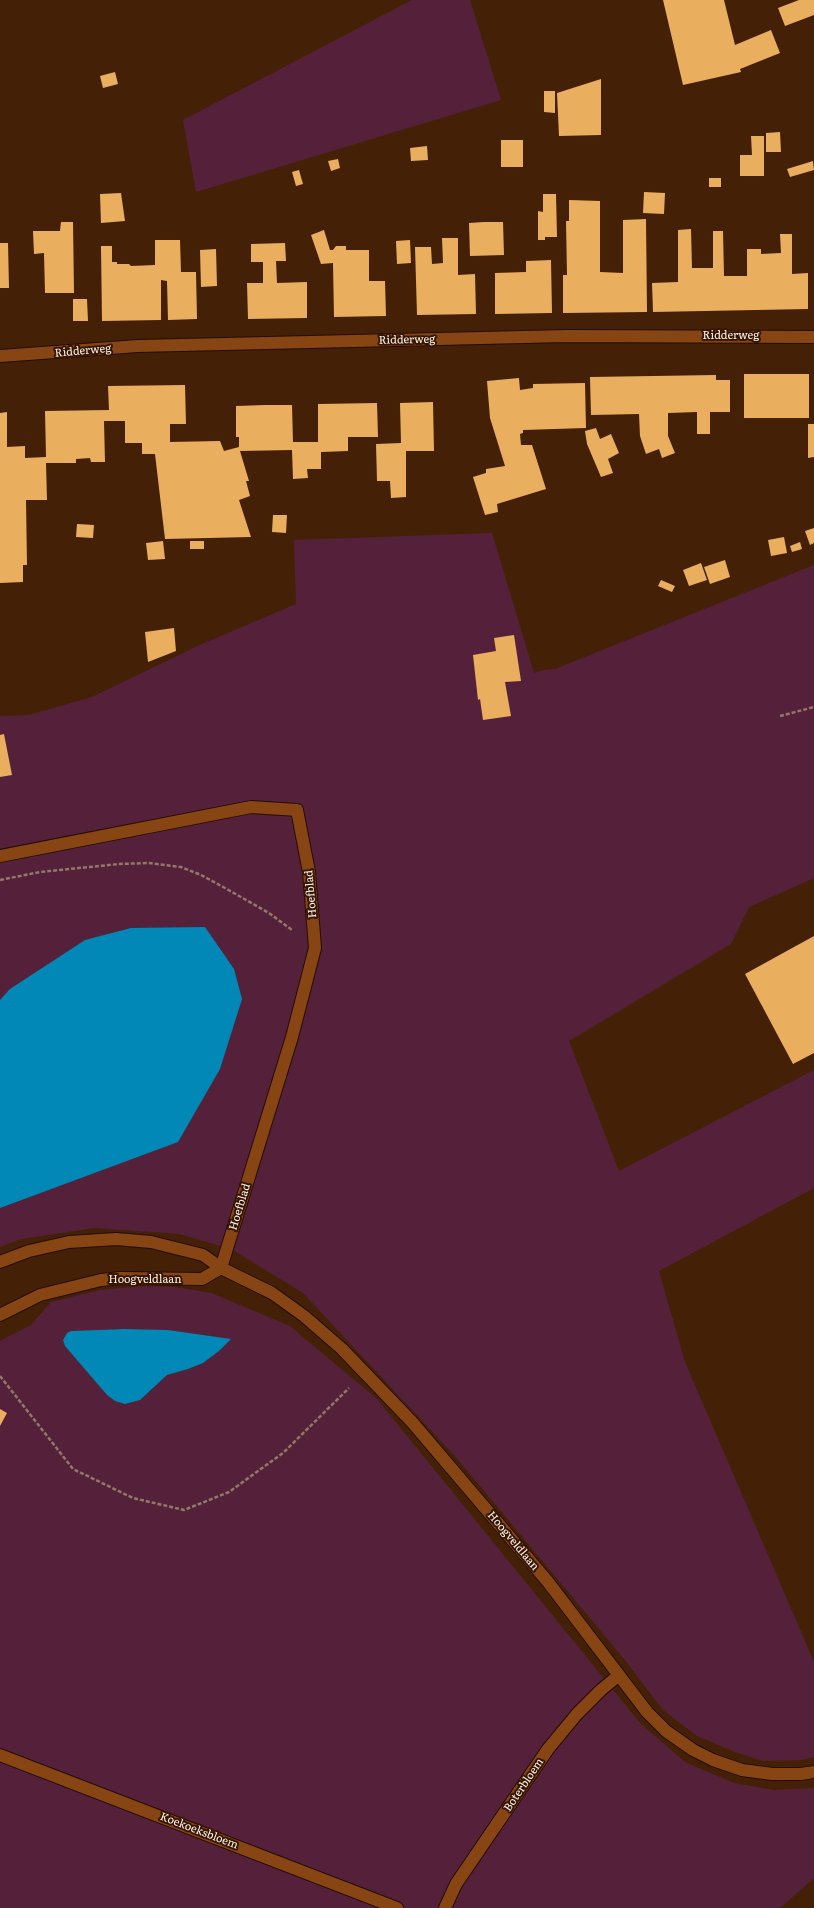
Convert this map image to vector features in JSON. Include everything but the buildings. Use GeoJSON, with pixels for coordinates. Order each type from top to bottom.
{"type":"FeatureCollection","features":[{"type":"Feature","properties":{"kind":"street","name":"Ridderweg"},"geometry":{"type":"LineString","coordinates":[[0,356],[138,346],[567,336],[814,337]]}},
{"type":"Feature","properties":{"kind":"street","name":"Hoefblad"},"geometry":{"type":"LineString","coordinates":[[0,856],[251,807],[297,810],[309,872],[315,948],[292,1037],[221,1268]]}},
{"type":"Feature","properties":{"kind":"street","name":"Hoogveldlaan"},"geometry":{"type":"LineString","coordinates":[[0,1262],[29,1251],[69,1242],[116,1239],[150,1242],[176,1247],[203,1255],[221,1268],[272,1293],[304,1316],[342,1349],[364,1374],[412,1422],[548,1582],[647,1712],[666,1731],[693,1750],[713,1760],[742,1770],[772,1774],[801,1774],[814,1772]]}},
{"type":"Feature","properties":{"kind":"street","name":"Hoogveldlaan"},"geometry":{"type":"LineString","coordinates":[[0,1315],[40,1295],[101,1280],[121,1278],[202,1279],[221,1268]]}},
{"type":"Feature","properties":{"kind":"street","name":"Boterbloem"},"geometry":{"type":"LineString","coordinates":[[445,1908],[456,1884],[548,1750],[577,1714],[618,1675]]}},
{"type":"Feature","properties":{"kind":"street","name":"Koekoeksbloem"},"geometry":{"type":"LineString","coordinates":[[0,1755],[397,1908]]}},
{"type":"Feature","properties":{"kind":"path"},"geometry":{"type":"LineString","coordinates":[[780,716],[814,707]]}},
{"type":"Feature","properties":{"kind":"path"},"geometry":{"type":"LineString","coordinates":[[0,880],[40,872],[119,864],[148,863],[181,867],[201,875],[270,913],[315,948]]}},
{"type":"Feature","properties":{"kind":"path"},"geometry":{"type":"LineString","coordinates":[[0,1376],[73,1468],[133,1498],[184,1510],[229,1492],[283,1453],[364,1374]]}},
{"type":"Feature","properties":{"kind":"shaded area"},"geometry":{"type":"Polygon","coordinates":[[[412,0],[470,0],[501,100],[196,192],[183,120],[412,0]]]}},
{"type":"Feature","properties":{"kind":"shaded area"},"geometry":{"type":"Polygon","coordinates":[[[492,533],[534,673],[555,669],[814,565],[814,878],[749,907],[731,944],[569,1041],[619,1171],[814,1070],[814,1188],[659,1271],[685,1362],[814,1662],[814,1757],[801,1760],[763,1761],[735,1752],[697,1736],[663,1710],[624,1659],[455,1456],[303,1293],[233,1250],[180,1234],[94,1228],[21,1239],[0,1247],[0,716],[29,715],[92,697],[202,644],[296,604],[294,540],[492,533]]]}},
{"type":"Feature","properties":{"kind":"shaded area"},"geometry":{"type":"Polygon","coordinates":[[[144,1286],[175,1287],[211,1293],[290,1326],[377,1399],[640,1723],[685,1762],[734,1783],[774,1790],[814,1788],[814,1878],[780,1908],[0,1908],[0,1341],[31,1325],[51,1302],[100,1290],[144,1286]],[[124,1329],[71,1331],[67,1333],[63,1340],[65,1346],[107,1395],[115,1401],[125,1404],[140,1400],[167,1375],[203,1363],[219,1351],[231,1339],[168,1330],[124,1329]]]}},
{"type":"Feature","properties":{"kind":"water"},"geometry":{"type":"Polygon","coordinates":[[[205,927],[234,969],[242,999],[220,1069],[178,1142],[0,1208],[0,1000],[10,989],[85,940],[131,928],[205,927]]]}},
{"type":"Feature","properties":{"kind":"water"},"geometry":{"type":"Polygon","coordinates":[[[124,1329],[168,1330],[231,1339],[219,1351],[203,1363],[167,1375],[140,1400],[125,1404],[115,1401],[107,1395],[65,1346],[63,1340],[67,1333],[71,1331],[124,1329]]]}}]}
